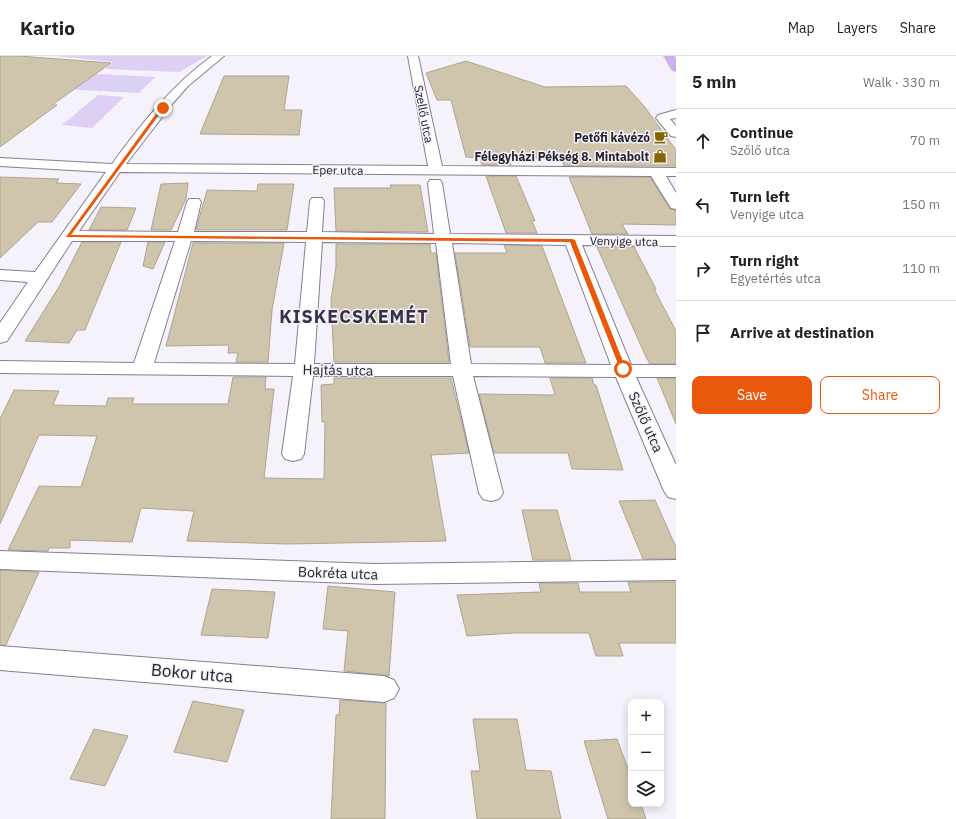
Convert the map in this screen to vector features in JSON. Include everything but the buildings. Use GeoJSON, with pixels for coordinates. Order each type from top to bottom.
{"type":"FeatureCollection","features":[{"type":"Feature","properties":{"kind":"main road"},"geometry":{"type":"LineString","coordinates":[[669,56],[676,68]]}},
{"type":"Feature","properties":{"kind":"street"},"geometry":{"type":"LineString","coordinates":[[0,337],[39,276],[116,168],[179,89],[197,72],[219,56]]}},
{"type":"Feature","properties":{"kind":"street","name":"Szellő utca"},"geometry":{"type":"LineString","coordinates":[[413,56],[435,177],[442,238],[462,371],[491,492]]}},
{"type":"Feature","properties":{"kind":"street"},"geometry":{"type":"LineString","coordinates":[[676,114],[662,118],[676,133]]}},
{"type":"Feature","properties":{"kind":"street","name":"Eper utca"},"geometry":{"type":"LineString","coordinates":[[0,162],[116,168],[435,177],[676,172]]}},
{"type":"Feature","properties":{"kind":"street"},"geometry":{"type":"LineString","coordinates":[[656,172],[676,205]]}},
{"type":"Feature","properties":{"kind":"street"},"geometry":{"type":"LineString","coordinates":[[293,454],[304,369],[317,201]]}},
{"type":"Feature","properties":{"kind":"street"},"geometry":{"type":"LineString","coordinates":[[142,369],[185,236],[194,202]]}},
{"type":"Feature","properties":{"kind":"street","name":"Venyige utca"},"geometry":{"type":"LineString","coordinates":[[68,236],[676,241]]}},
{"type":"Feature","properties":{"kind":"street","name":"Szőlő utca"},"geometry":{"type":"LineString","coordinates":[[572,240],[623,369],[676,491]]}},
{"type":"Feature","properties":{"kind":"street"},"geometry":{"type":"LineString","coordinates":[[0,275],[39,276]]}},
{"type":"Feature","properties":{"kind":"street","name":"Hajtás utca"},"geometry":{"type":"LineString","coordinates":[[0,367],[462,371],[623,369],[676,371]]}},
{"type":"Feature","properties":{"kind":"street","name":"Bokréta utca"},"geometry":{"type":"LineString","coordinates":[[0,560],[375,574],[676,570]]}},
{"type":"Feature","properties":{"kind":"street","name":"Bokor utca"},"geometry":{"type":"LineString","coordinates":[[0,658],[384,689]]}},
{"type":"Feature","properties":{"kind":"shaded area"},"geometry":{"type":"Polygon","coordinates":[[[55,56],[207,56],[179,72],[105,69],[113,62],[55,56]]]}},
{"type":"Feature","properties":{"kind":"shaded area"},"geometry":{"type":"Polygon","coordinates":[[[63,72],[155,77],[139,93],[43,88],[63,72]]]}},
{"type":"Feature","properties":{"kind":"shaded area"},"geometry":{"type":"Polygon","coordinates":[[[98,95],[124,97],[92,128],[62,125],[98,95]]]}},
{"type":"Feature","properties":{"kind":"place","name":"Petőfi kávézó"},"geometry":{"type":"Point","coordinates":[661,137]}},
{"type":"Feature","properties":{"kind":"place","name":"Félegyházi Pékség 8. Mintabolt"},"geometry":{"type":"Point","coordinates":[660,156]}},
{"type":"Feature","properties":{"kind":"district","name":"KISKECSKEMÉT"},"geometry":{"type":"Point","coordinates":[354,316]}},
{"type":"Feature","properties":{"kind":"route"},"geometry":{"type":"LineString","coordinates":[[163,108],[116,168],[68,236],[572,240],[623,369]]}}]}
